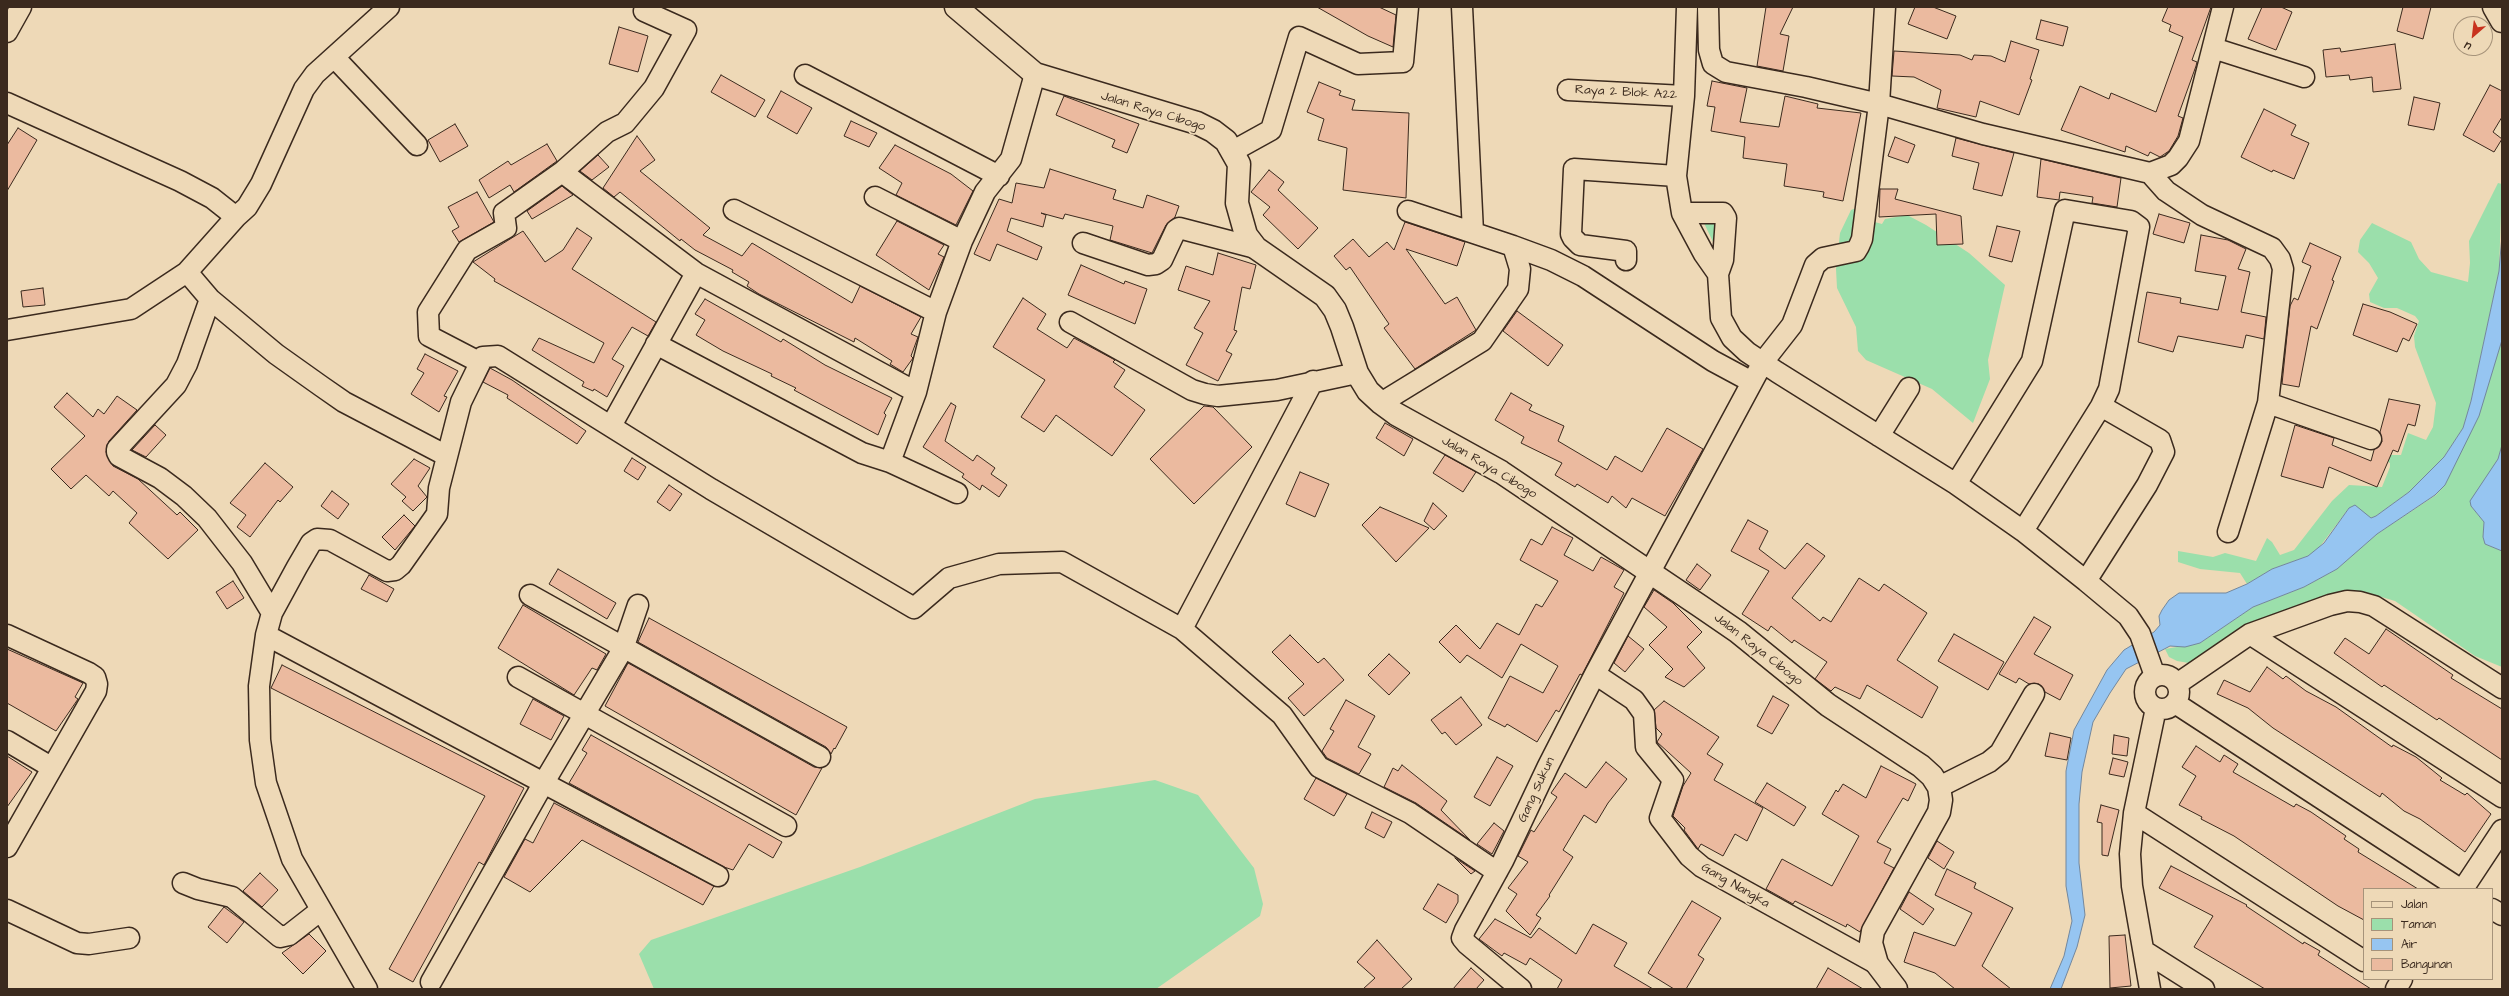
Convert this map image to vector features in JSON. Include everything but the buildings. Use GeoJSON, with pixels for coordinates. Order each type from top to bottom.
{"type":"FeatureCollection","features":[{"type":"Feature","properties":{"kind":"street"},"geometry":{"type":"LineString","coordinates":[[7,32],[21,7]]}},
{"type":"Feature","properties":{"kind":"street"},"geometry":{"type":"LineString","coordinates":[[7,330],[131,309],[187,272],[236,217],[247,207],[257,191],[304,89],[315,74],[389,7]]}},
{"type":"Feature","properties":{"kind":"street"},"geometry":{"type":"LineString","coordinates":[[479,362],[429,336],[428,312],[467,250],[506,228],[504,213],[562,172],[607,132],[625,123],[654,88],[686,30],[644,11],[646,7]]}},
{"type":"Feature","properties":{"kind":"street","name":"Jalan Raya Cibogo"},"geometry":{"type":"LineString","coordinates":[[956,7],[1035,74],[1197,123],[1213,131],[1226,141],[1239,164],[1238,203],[1240,219],[1246,235],[1256,248],[1325,296],[1342,327],[1357,374],[1368,391],[1381,403],[1396,414],[1501,472],[1738,632],[1828,705],[1921,766],[1939,787]]}},
{"type":"Feature","properties":{"kind":"street"},"geometry":{"type":"LineString","coordinates":[[1233,151],[1271,130],[1299,36],[1358,64],[1403,62],[1408,7]]}},
{"type":"Feature","properties":{"kind":"street"},"geometry":{"type":"LineString","coordinates":[[1462,7],[1473,232]]}},
{"type":"Feature","properties":{"kind":"street"},"geometry":{"type":"LineString","coordinates":[[1687,7],[1684,96],[1676,176],[1682,213],[1704,254],[1718,274]]}},
{"type":"Feature","properties":{"kind":"street"},"geometry":{"type":"LineString","coordinates":[[1708,7],[1709,50],[1713,64],[1726,72],[1806,87],[1879,104],[1983,134],[2150,173],[2171,165],[2190,141],[2223,7]]}},
{"type":"Feature","properties":{"kind":"street"},"geometry":{"type":"LineString","coordinates":[[1879,104],[1885,7]]}},
{"type":"Feature","properties":{"kind":"street"},"geometry":{"type":"LineString","coordinates":[[2494,7],[2502,21]]}},
{"type":"Feature","properties":{"kind":"street"},"geometry":{"type":"LineString","coordinates":[[2213,48],[2304,77]]}},
{"type":"Feature","properties":{"kind":"street"},"geometry":{"type":"LineString","coordinates":[[334,58],[417,145]]}},
{"type":"Feature","properties":{"kind":"street"},"geometry":{"type":"LineString","coordinates":[[890,462],[916,392],[936,312],[962,241],[985,192],[999,176],[1015,149],[1035,74]]}},
{"type":"Feature","properties":{"kind":"street"},"geometry":{"type":"LineString","coordinates":[[805,75],[999,176]]}},
{"type":"Feature","properties":{"kind":"street","name":"Raya 2 Blok A22"},"geometry":{"type":"LineString","coordinates":[[1568,90],[1684,96]]}},
{"type":"Feature","properties":{"kind":"street"},"geometry":{"type":"LineString","coordinates":[[7,103],[180,181],[212,198],[236,217]]}},
{"type":"Feature","properties":{"kind":"street","name":"Gang Sukun"},"geometry":{"type":"LineString","coordinates":[[1521,989],[1462,938],[1478,904],[1497,872],[1595,674],[1752,382],[1763,362],[1792,325],[1811,272],[1818,260],[1856,251],[1862,240],[1879,104]]}},
{"type":"Feature","properties":{"kind":"street"},"geometry":{"type":"LineString","coordinates":[[1626,260],[1626,251],[1580,245],[1573,238],[1571,234],[1574,169],[1676,176]]}},
{"type":"Feature","properties":{"kind":"street"},"geometry":{"type":"LineString","coordinates":[[562,172],[696,273],[916,392]]}},
{"type":"Feature","properties":{"kind":"street"},"geometry":{"type":"LineString","coordinates":[[2150,173],[2166,191],[2182,203],[2202,215],[2272,248],[2280,258],[2283,269],[2280,313],[2268,403],[2228,532]]}},
{"type":"Feature","properties":{"kind":"street"},"geometry":{"type":"LineString","coordinates":[[875,197],[962,241]]}},
{"type":"Feature","properties":{"kind":"street"},"geometry":{"type":"LineString","coordinates":[[734,210],[936,312]]}},
{"type":"Feature","properties":{"kind":"street"},"geometry":{"type":"LineString","coordinates":[[1956,484],[2025,376],[2032,362],[2065,210],[2131,221],[2140,227],[2110,389],[2101,406],[2023,531]]}},
{"type":"Feature","properties":{"kind":"street"},"geometry":{"type":"LineString","coordinates":[[1408,211],[1473,232],[1551,260],[1583,276],[1713,361],[1752,382]]}},
{"type":"Feature","properties":{"kind":"street"},"geometry":{"type":"LineString","coordinates":[[1682,213],[1722,214],[1726,218],[1723,260],[1718,274],[1721,318],[1732,338],[1747,352],[1956,484],[2023,531],[2086,581],[2128,616],[2140,634],[2155,676]]}},
{"type":"Feature","properties":{"kind":"street"},"geometry":{"type":"LineString","coordinates":[[1083,243],[1148,265],[1156,264],[1162,260],[1176,230],[1180,228],[1256,248]]}},
{"type":"Feature","properties":{"kind":"street"},"geometry":{"type":"LineString","coordinates":[[1381,403],[1482,341],[1518,289],[1520,269],[1513,246]]}},
{"type":"Feature","properties":{"kind":"street"},"geometry":{"type":"LineString","coordinates":[[187,272],[210,299],[276,354],[344,402],[447,456]]}},
{"type":"Feature","properties":{"kind":"street"},"geometry":{"type":"LineString","coordinates":[[611,426],[696,273]]}},
{"type":"Feature","properties":{"kind":"street"},"geometry":{"type":"LineString","coordinates":[[210,299],[187,364],[176,386],[117,449],[117,452],[119,456],[160,478],[184,496],[207,518],[242,563],[272,613]]}},
{"type":"Feature","properties":{"kind":"street"},"geometry":{"type":"LineString","coordinates":[[1070,322],[1192,390],[1205,394],[1218,396],[1277,390],[1313,381],[1357,374]]}},
{"type":"Feature","properties":{"kind":"street"},"geometry":{"type":"LineString","coordinates":[[656,344],[862,453],[890,462],[957,493]]}},
{"type":"Feature","properties":{"kind":"street"},"geometry":{"type":"LineString","coordinates":[[367,989],[292,859],[266,783],[260,740],[260,686],[266,635],[272,613],[297,567],[312,543],[317,539],[330,540],[387,571],[395,570],[402,565],[437,514],[439,488],[461,402],[479,362],[483,357],[498,356],[712,489],[914,608],[949,578],[999,564],[1062,562],[1182,629],[1282,715],[1319,767],[1410,813],[1497,872]]}},
{"type":"Feature","properties":{"kind":"street"},"geometry":{"type":"LineString","coordinates":[[1182,629],[1313,381]]}},
{"type":"Feature","properties":{"kind":"street"},"geometry":{"type":"LineString","coordinates":[[1880,436],[1909,388]]}},
{"type":"Feature","properties":{"kind":"street"},"geometry":{"type":"LineString","coordinates":[[2268,403],[2371,439]]}},
{"type":"Feature","properties":{"kind":"street"},"geometry":{"type":"LineString","coordinates":[[2086,581],[2147,485],[2164,452],[2160,440],[2101,406]]}},
{"type":"Feature","properties":{"kind":"street"},"geometry":{"type":"LineString","coordinates":[[530,595],[623,649],[820,757]]}},
{"type":"Feature","properties":{"kind":"street"},"geometry":{"type":"LineString","coordinates":[[2150,989],[2132,886],[2130,854],[2134,813],[2169,698],[2170,676],[2155,676],[2146,684],[2145,696],[2151,705],[2169,698],[2250,634],[2330,604],[2360,602],[2374,606],[2501,684]]}},
{"type":"Feature","properties":{"kind":"street"},"geometry":{"type":"LineString","coordinates":[[431,982],[543,784],[623,649],[638,605]]}},
{"type":"Feature","properties":{"kind":"street"},"geometry":{"type":"LineString","coordinates":[[2250,634],[2502,798]]}},
{"type":"Feature","properties":{"kind":"street"},"geometry":{"type":"LineString","coordinates":[[7,635],[95,677],[96,691],[10,836]]}},
{"type":"Feature","properties":{"kind":"street"},"geometry":{"type":"LineString","coordinates":[[266,635],[718,876]]}},
{"type":"Feature","properties":{"kind":"street","name":"Gang Nangka"},"geometry":{"type":"LineString","coordinates":[[1595,674],[1634,700],[1644,714],[1646,747],[1673,780],[1660,818],[1689,856],[1702,867],[1877,964]]}},
{"type":"Feature","properties":{"kind":"street"},"geometry":{"type":"LineString","coordinates":[[518,677],[786,826]]}},
{"type":"Feature","properties":{"kind":"street"},"geometry":{"type":"LineString","coordinates":[[1896,989],[1877,964],[1871,943],[1873,931],[1938,812],[1942,800],[1939,787],[1989,762],[2000,753],[2034,694]]}},
{"type":"Feature","properties":{"kind":"street"},"geometry":{"type":"LineString","coordinates":[[2169,698],[2459,888]]}},
{"type":"Feature","properties":{"kind":"street"},"geometry":{"type":"LineString","coordinates":[[7,741],[51,768]]}},
{"type":"Feature","properties":{"kind":"street"},"geometry":{"type":"LineString","coordinates":[[2134,813],[2363,960]]}},
{"type":"Feature","properties":{"kind":"street"},"geometry":{"type":"LineString","coordinates":[[2462,888],[2502,830]]}},
{"type":"Feature","properties":{"kind":"street"},"geometry":{"type":"LineString","coordinates":[[183,882],[198,889],[232,897],[280,937],[289,935],[321,910]]}},
{"type":"Feature","properties":{"kind":"street"},"geometry":{"type":"LineString","coordinates":[[2493,909],[2502,914]]}},
{"type":"Feature","properties":{"kind":"street"},"geometry":{"type":"LineString","coordinates":[[7,910],[77,943],[89,944],[129,938]]}},
{"type":"Feature","properties":{"kind":"street"},"geometry":{"type":"LineString","coordinates":[[2144,951],[2204,989]]}},
{"type":"Feature","properties":{"kind":"green space"},"geometry":{"type":"Polygon","coordinates":[[[2498,183],[2502,184],[2499,271],[2471,401],[2463,428],[2444,457],[2409,492],[2376,516],[2371,518],[2349,508],[2318,549],[2308,556],[2272,569],[2247,584],[2240,573],[2200,569],[2178,562],[2178,551],[2213,557],[2225,553],[2256,561],[2267,538],[2272,542],[2280,555],[2294,550],[2332,501],[2349,485],[2382,487],[2390,467],[2390,463],[2384,460],[2387,455],[2401,455],[2408,433],[2426,440],[2433,427],[2436,403],[2415,347],[2414,336],[2419,321],[2415,316],[2397,308],[2384,308],[2370,302],[2369,294],[2378,278],[2369,263],[2358,252],[2360,240],[2372,223],[2411,242],[2419,259],[2431,272],[2468,282],[2470,263],[2469,241],[2498,183]]]}},
{"type":"Feature","properties":{"kind":"green space"},"geometry":{"type":"Polygon","coordinates":[[[1859,207],[1871,221],[1882,224],[1885,219],[1907,215],[1926,225],[1969,253],[2005,285],[1988,360],[1990,379],[1973,423],[1932,389],[1866,360],[1858,351],[1856,327],[1837,288],[1836,269],[1840,233],[1851,210],[1859,207]]]}},
{"type":"Feature","properties":{"kind":"green space"},"geometry":{"type":"Polygon","coordinates":[[[1717,220],[1715,246],[1703,221],[1717,220]]]}},
{"type":"Feature","properties":{"kind":"green space"},"geometry":{"type":"Polygon","coordinates":[[[2502,338],[2502,445],[2498,459],[2475,495],[2471,506],[2484,522],[2483,537],[2485,544],[2502,551],[2502,667],[2475,656],[2395,601],[2365,592],[2343,594],[2271,616],[2234,632],[2208,652],[2189,663],[2177,661],[2169,657],[2165,649],[2200,643],[2253,607],[2304,587],[2337,569],[2377,534],[2436,495],[2445,485],[2502,338]]]}},
{"type":"Feature","properties":{"kind":"green space"},"geometry":{"type":"Polygon","coordinates":[[[1155,780],[1198,795],[1254,868],[1263,904],[1260,916],[1156,989],[654,989],[639,954],[651,940],[860,867],[1035,799],[1155,780]]]}},
{"type":"Feature","properties":{"kind":"water"},"geometry":{"type":"Polygon","coordinates":[[[2502,235],[2502,340],[2479,416],[2445,485],[2435,495],[2377,534],[2337,569],[2304,587],[2253,607],[2200,643],[2185,647],[2170,646],[2126,669],[2110,693],[2093,722],[2082,772],[2079,804],[2079,863],[2085,915],[2077,947],[2061,989],[2050,989],[2064,956],[2072,921],[2066,886],[2066,771],[2074,730],[2107,670],[2124,650],[2154,632],[2160,625],[2159,616],[2162,610],[2169,600],[2179,593],[2226,593],[2247,584],[2272,569],[2308,556],[2324,543],[2349,508],[2355,505],[2371,518],[2376,516],[2409,492],[2444,457],[2463,428],[2471,401],[2499,271],[2502,235]]]}},
{"type":"Feature","properties":{"kind":"water"},"geometry":{"type":"Polygon","coordinates":[[[2502,445],[2502,551],[2485,544],[2483,537],[2484,522],[2471,506],[2470,501],[2498,459],[2502,445]]]}}]}
